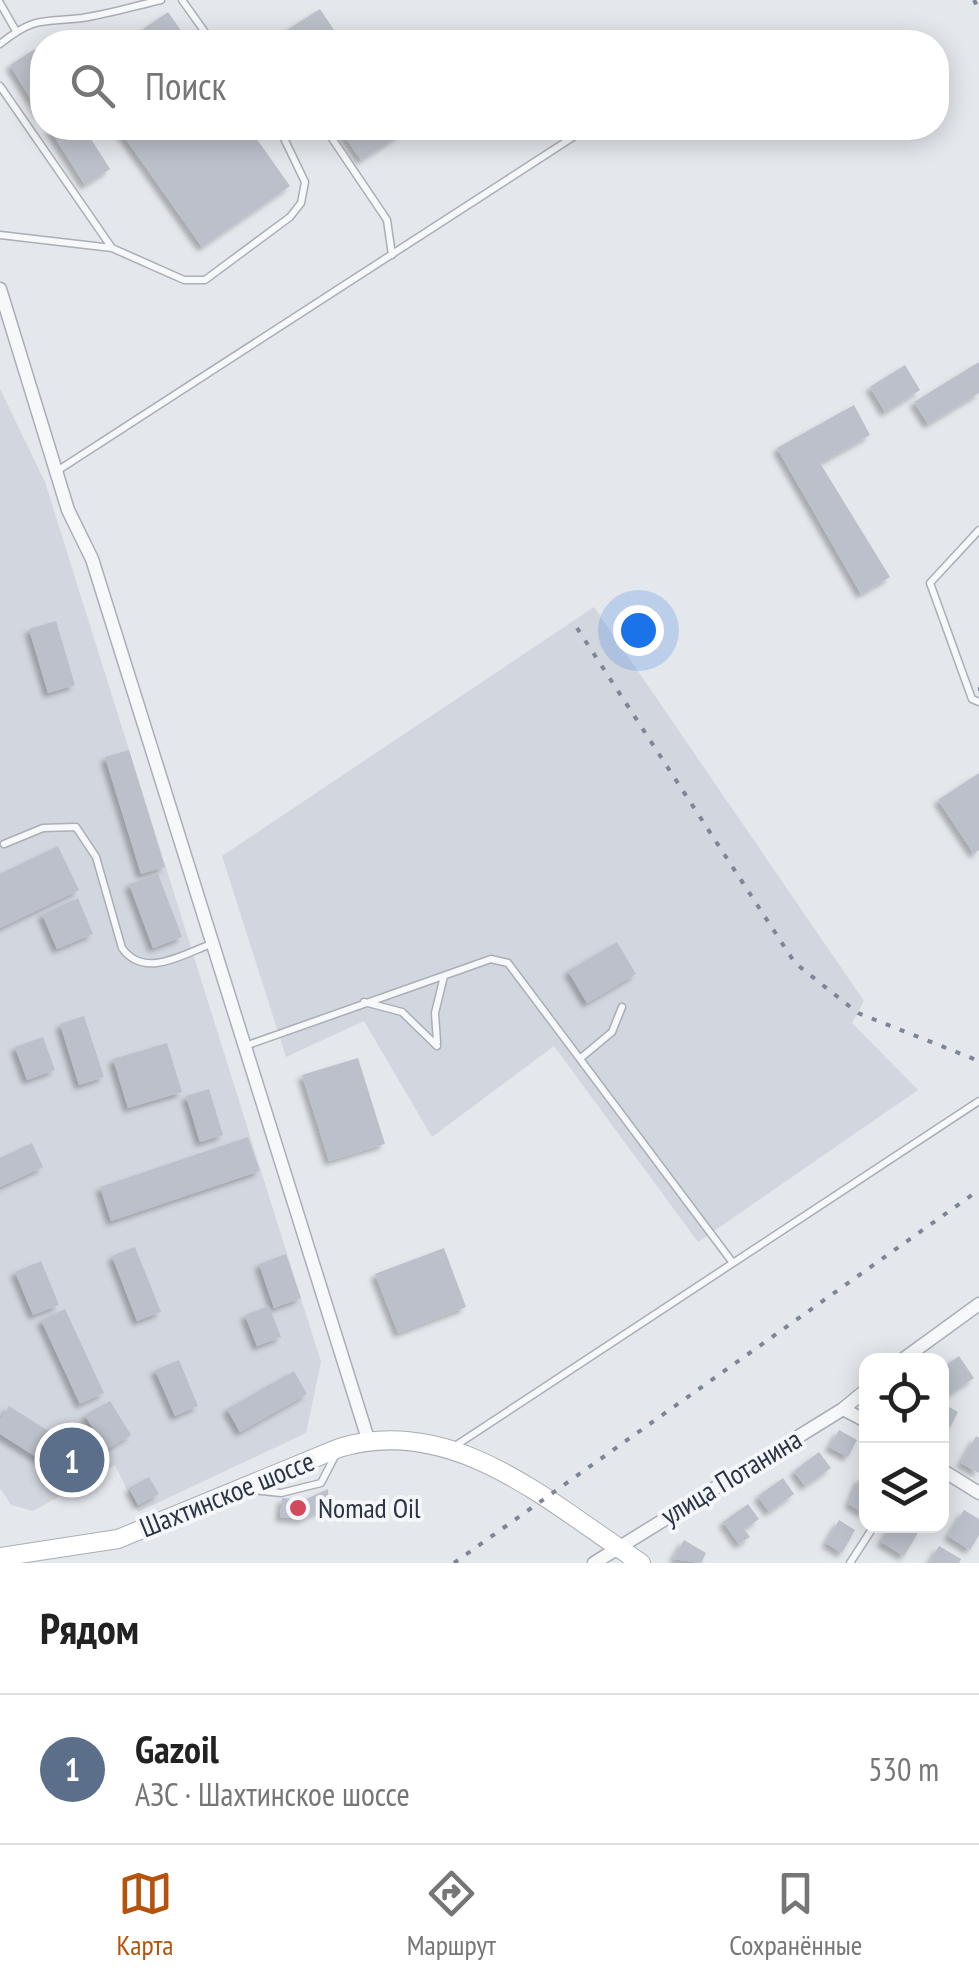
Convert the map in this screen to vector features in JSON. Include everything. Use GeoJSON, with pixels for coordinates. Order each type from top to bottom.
{"type":"FeatureCollection","features":[{"type":"Feature","properties":{"kind":"main road","name":"Шахтинское шоссе"},"geometry":{"type":"LineString","coordinates":[[0,1557],[118,1539],[339,1448],[368,1439],[406,1438],[454,1447],[548,1500],[641,1563]]}},
{"type":"Feature","properties":{"kind":"street"},"geometry":{"type":"LineString","coordinates":[[0,289],[56,472],[92,560],[368,1439]]}},
{"type":"Feature","properties":{"kind":"street"},"geometry":{"type":"LineString","coordinates":[[912,1353],[979,1304]]}},
{"type":"Feature","properties":{"kind":"street","name":"улица Потанина"},"geometry":{"type":"LineString","coordinates":[[594,1563],[859,1396]]}},
{"type":"Feature","properties":{"kind":"street"},"geometry":{"type":"LineString","coordinates":[[843,1409],[859,1418]]}},
{"type":"Feature","properties":{"kind":"street"},"geometry":{"type":"LineString","coordinates":[[949,1474],[979,1493]]}},
{"type":"Feature","properties":{"kind":"lane"},"geometry":{"type":"LineString","coordinates":[[0,44],[16,31],[52,16],[82,18],[161,0]]}},
{"type":"Feature","properties":{"kind":"lane"},"geometry":{"type":"LineString","coordinates":[[182,0],[203,30]]}},
{"type":"Feature","properties":{"kind":"lane"},"geometry":{"type":"LineString","coordinates":[[0,3],[16,31]]}},
{"type":"Feature","properties":{"kind":"lane"},"geometry":{"type":"LineString","coordinates":[[0,86],[30,129]]}},
{"type":"Feature","properties":{"kind":"lane"},"geometry":{"type":"LineString","coordinates":[[37,140],[112,248]]}},
{"type":"Feature","properties":{"kind":"lane"},"geometry":{"type":"LineString","coordinates":[[0,234],[112,248],[184,280],[205,280],[224,270],[290,217],[301,203],[306,182],[285,140]]}},
{"type":"Feature","properties":{"kind":"lane"},"geometry":{"type":"LineString","coordinates":[[332,140],[386,220],[392,255]]}},
{"type":"Feature","properties":{"kind":"lane"},"geometry":{"type":"LineString","coordinates":[[56,472],[569,140]]}},
{"type":"Feature","properties":{"kind":"lane"},"geometry":{"type":"LineString","coordinates":[[979,530],[930,584],[972,699],[979,702]]}},
{"type":"Feature","properties":{"kind":"lane"},"geometry":{"type":"LineString","coordinates":[[4,844],[43,828],[76,828],[96,857],[122,948],[130,960],[143,965],[163,962],[211,944]]}},
{"type":"Feature","properties":{"kind":"lane"},"geometry":{"type":"LineString","coordinates":[[243,1047],[491,959],[508,963],[582,1056],[732,1264]]}},
{"type":"Feature","properties":{"kind":"lane"},"geometry":{"type":"LineString","coordinates":[[361,1002],[402,1012],[438,1046],[435,1013],[444,974]]}},
{"type":"Feature","properties":{"kind":"lane"},"geometry":{"type":"LineString","coordinates":[[582,1056],[612,1032],[622,1008]]}},
{"type":"Feature","properties":{"kind":"lane"},"geometry":{"type":"LineString","coordinates":[[454,1447],[979,1102]]}},
{"type":"Feature","properties":{"kind":"lane"},"geometry":{"type":"LineString","coordinates":[[850,1563],[869,1533]]}},
{"type":"Feature","properties":{"kind":"shaded area"},"geometry":{"type":"Polygon","coordinates":[[[0,389],[45,482],[321,1362],[306,1433],[138,1512],[115,1465],[33,1511],[11,1505],[0,1488],[0,389]]]}},
{"type":"Feature","properties":{"kind":"shaded area"},"geometry":{"type":"Polygon","coordinates":[[[594,607],[864,1001],[852,1023],[918,1090],[698,1242],[554,1046],[432,1137],[364,1021],[286,1057],[222,856],[594,607]]]}},
{"type":"Feature","properties":{"kind":"building"},"geometry":{"type":"Polygon","coordinates":[[[320,9],[334,30],[287,30],[320,9]]]}},
{"type":"Feature","properties":{"kind":"building"},"geometry":{"type":"Polygon","coordinates":[[[168,12],[181,30],[142,30],[168,12]]]}},
{"type":"Feature","properties":{"kind":"building"},"geometry":{"type":"Polygon","coordinates":[[[30,52],[30,98],[10,65],[30,52]]]}},
{"type":"Feature","properties":{"kind":"building"},"geometry":{"type":"Polygon","coordinates":[[[57,140],[92,140],[110,169],[85,185],[57,140]]]}},
{"type":"Feature","properties":{"kind":"building"},"geometry":{"type":"Polygon","coordinates":[[[126,140],[257,140],[290,186],[202,247],[126,140]]]}},
{"type":"Feature","properties":{"kind":"building"},"geometry":{"type":"Polygon","coordinates":[[[347,140],[392,140],[361,160],[347,140]]]}},
{"type":"Feature","properties":{"kind":"building"},"geometry":{"type":"Polygon","coordinates":[[[979,362],[979,393],[928,424],[914,402],[979,362]]]}},
{"type":"Feature","properties":{"kind":"building"},"geometry":{"type":"Polygon","coordinates":[[[905,365],[920,390],[885,412],[870,387],[905,365]]]}},
{"type":"Feature","properties":{"kind":"building"},"geometry":{"type":"Polygon","coordinates":[[[854,405],[870,435],[820,463],[890,577],[861,594],[777,448],[854,405]]]}},
{"type":"Feature","properties":{"kind":"building"},"geometry":{"type":"Polygon","coordinates":[[[56,621],[75,685],[48,693],[29,629],[56,621]]]}},
{"type":"Feature","properties":{"kind":"building"},"geometry":{"type":"Polygon","coordinates":[[[129,750],[165,867],[141,874],[105,757],[129,750]]]}},
{"type":"Feature","properties":{"kind":"building"},"geometry":{"type":"Polygon","coordinates":[[[979,773],[979,850],[974,854],[938,800],[979,773]]]}},
{"type":"Feature","properties":{"kind":"building"},"geometry":{"type":"Polygon","coordinates":[[[58,846],[79,890],[0,928],[0,874],[58,846]]]}},
{"type":"Feature","properties":{"kind":"building"},"geometry":{"type":"Polygon","coordinates":[[[158,874],[182,937],[153,948],[129,884],[158,874]]]}},
{"type":"Feature","properties":{"kind":"building"},"geometry":{"type":"Polygon","coordinates":[[[78,898],[93,934],[57,949],[42,914],[78,898]]]}},
{"type":"Feature","properties":{"kind":"building"},"geometry":{"type":"Polygon","coordinates":[[[617,942],[636,974],[587,1003],[568,971],[617,942]]]}},
{"type":"Feature","properties":{"kind":"building"},"geometry":{"type":"Polygon","coordinates":[[[84,1016],[104,1077],[79,1085],[60,1024],[84,1016]]]}},
{"type":"Feature","properties":{"kind":"building"},"geometry":{"type":"Polygon","coordinates":[[[43,1037],[55,1070],[27,1080],[15,1047],[43,1037]]]}},
{"type":"Feature","properties":{"kind":"building"},"geometry":{"type":"Polygon","coordinates":[[[167,1043],[182,1092],[128,1108],[113,1059],[167,1043]]]}},
{"type":"Feature","properties":{"kind":"building"},"geometry":{"type":"Polygon","coordinates":[[[358,1058],[385,1144],[329,1161],[302,1075],[358,1058]]]}},
{"type":"Feature","properties":{"kind":"building"},"geometry":{"type":"Polygon","coordinates":[[[209,1089],[223,1135],[200,1142],[186,1096],[209,1089]]]}},
{"type":"Feature","properties":{"kind":"building"},"geometry":{"type":"Polygon","coordinates":[[[248,1137],[260,1171],[111,1221],[100,1187],[248,1137]]]}},
{"type":"Feature","properties":{"kind":"building"},"geometry":{"type":"Polygon","coordinates":[[[32,1143],[43,1167],[0,1187],[0,1158],[32,1143]]]}},
{"type":"Feature","properties":{"kind":"building"},"geometry":{"type":"Polygon","coordinates":[[[135,1247],[161,1312],[137,1321],[112,1256],[135,1247]]]}},
{"type":"Feature","properties":{"kind":"building"},"geometry":{"type":"Polygon","coordinates":[[[444,1248],[466,1307],[398,1333],[375,1274],[444,1248]]]}},
{"type":"Feature","properties":{"kind":"building"},"geometry":{"type":"Polygon","coordinates":[[[286,1254],[301,1298],[274,1308],[259,1264],[286,1254]]]}},
{"type":"Feature","properties":{"kind":"building"},"geometry":{"type":"Polygon","coordinates":[[[41,1261],[59,1305],[33,1315],[15,1272],[41,1261]]]}},
{"type":"Feature","properties":{"kind":"building"},"geometry":{"type":"Polygon","coordinates":[[[269,1306],[281,1337],[257,1346],[245,1315],[269,1306]]]}},
{"type":"Feature","properties":{"kind":"building"},"geometry":{"type":"Polygon","coordinates":[[[65,1309],[104,1393],[80,1404],[41,1320],[65,1309]]]}},
{"type":"Feature","properties":{"kind":"building"},"geometry":{"type":"Polygon","coordinates":[[[959,1356],[974,1378],[949,1394],[949,1363],[959,1356]]]}},
{"type":"Feature","properties":{"kind":"building"},"geometry":{"type":"Polygon","coordinates":[[[179,1360],[198,1406],[175,1416],[155,1370],[179,1360]]]}},
{"type":"Feature","properties":{"kind":"building"},"geometry":{"type":"Polygon","coordinates":[[[294,1371],[307,1394],[240,1432],[227,1409],[294,1371]]]}},
{"type":"Feature","properties":{"kind":"building"},"geometry":{"type":"Polygon","coordinates":[[[110,1401],[131,1435],[106,1450],[85,1415],[110,1401]]]}},
{"type":"Feature","properties":{"kind":"building"},"geometry":{"type":"Polygon","coordinates":[[[9,1406],[56,1436],[41,1460],[0,1434],[0,1420],[9,1406]]]}},
{"type":"Feature","properties":{"kind":"building"},"geometry":{"type":"Polygon","coordinates":[[[949,1407],[958,1412],[949,1429],[949,1407]]]}},
{"type":"Feature","properties":{"kind":"building"},"geometry":{"type":"Polygon","coordinates":[[[839,1430],[857,1440],[848,1457],[829,1447],[839,1430]]]}},
{"type":"Feature","properties":{"kind":"building"},"geometry":{"type":"Polygon","coordinates":[[[976,1436],[979,1438],[979,1473],[961,1463],[976,1436]]]}},
{"type":"Feature","properties":{"kind":"building"},"geometry":{"type":"Polygon","coordinates":[[[69,1444],[88,1462],[62,1488],[44,1469],[69,1444]]]}},
{"type":"Feature","properties":{"kind":"building"},"geometry":{"type":"Polygon","coordinates":[[[819,1452],[831,1468],[805,1486],[794,1471],[819,1452]]]}},
{"type":"Feature","properties":{"kind":"building"},"geometry":{"type":"Polygon","coordinates":[[[149,1477],[159,1494],[138,1505],[129,1488],[149,1477]]]}},
{"type":"Feature","properties":{"kind":"building"},"geometry":{"type":"Polygon","coordinates":[[[783,1478],[794,1494],[769,1512],[758,1496],[783,1478]]]}},
{"type":"Feature","properties":{"kind":"building"},"geometry":{"type":"Polygon","coordinates":[[[859,1479],[859,1510],[849,1504],[859,1479]]]}},
{"type":"Feature","properties":{"kind":"building"},"geometry":{"type":"Polygon","coordinates":[[[328,1489],[329,1506],[302,1519],[280,1517],[282,1498],[304,1500],[328,1489]]]}},
{"type":"Feature","properties":{"kind":"building"},"geometry":{"type":"Polygon","coordinates":[[[748,1504],[759,1519],[744,1529],[750,1537],[739,1544],[723,1522],[748,1504]]]}},
{"type":"Feature","properties":{"kind":"building"},"geometry":{"type":"Polygon","coordinates":[[[964,1510],[979,1519],[979,1535],[970,1550],[948,1536],[964,1510]]]}},
{"type":"Feature","properties":{"kind":"building"},"geometry":{"type":"Polygon","coordinates":[[[839,1520],[855,1530],[842,1553],[826,1543],[839,1520]]]}},
{"type":"Feature","properties":{"kind":"building"},"geometry":{"type":"Polygon","coordinates":[[[887,1533],[918,1533],[904,1556],[881,1542],[887,1533]]]}},
{"type":"Feature","properties":{"kind":"building"},"geometry":{"type":"Polygon","coordinates":[[[684,1540],[706,1553],[701,1563],[673,1559],[684,1540]]]}},
{"type":"Feature","properties":{"kind":"building"},"geometry":{"type":"Polygon","coordinates":[[[939,1546],[961,1559],[959,1563],[929,1563],[939,1546]]]}},
{"type":"Feature","properties":{"kind":"railway"},"geometry":{"type":"LineString","coordinates":[[974,0],[979,10]]}},
{"type":"Feature","properties":{"kind":"railway"},"geometry":{"type":"LineString","coordinates":[[577,628],[795,963],[858,1013],[979,1061]]}},
{"type":"Feature","properties":{"kind":"railway"},"geometry":{"type":"LineString","coordinates":[[454,1563],[979,1190]]}},
{"type":"Feature","properties":{"kind":"place","name":"Gazoil"},"geometry":{"type":"Point","coordinates":[72,1460]}},
{"type":"Feature","properties":{"kind":"place","name":"Nomad Oil"},"geometry":{"type":"Point","coordinates":[298,1508]}}]}
